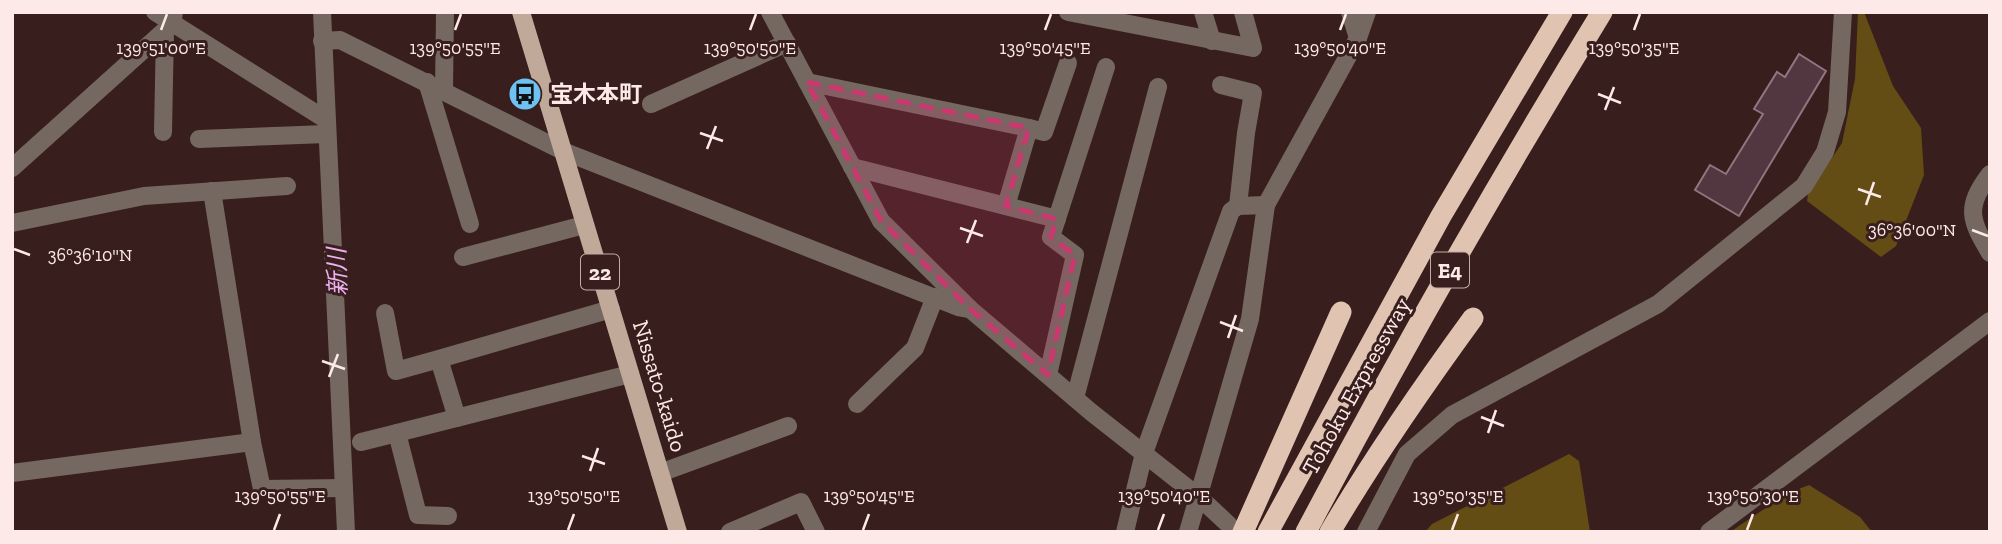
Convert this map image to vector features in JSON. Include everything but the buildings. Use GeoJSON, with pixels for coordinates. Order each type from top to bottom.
{"type":"FeatureCollection","features":[{"type":"Feature","properties":{"kind":"highway","name":"Tohoku Expressway"},"geometry":{"type":"LineString","coordinates":[[1268,532],[1441,216],[1562,12]]}},
{"type":"Feature","properties":{"kind":"highway","name":"Tohoku Expressway"},"geometry":{"type":"LineString","coordinates":[[1306,532],[1377,398],[1602,12]]}},
{"type":"Feature","properties":{"kind":"highway"},"geometry":{"type":"LineString","coordinates":[[1236,528],[1340,312]]}},
{"type":"Feature","properties":{"kind":"highway"},"geometry":{"type":"LineString","coordinates":[[1330,532],[1401,416],[1473,318]]}},
{"type":"Feature","properties":{"kind":"main road","name":"Nissato-kaido"},"geometry":{"type":"LineString","coordinates":[[521,12],[678,532]]}},
{"type":"Feature","properties":{"kind":"street"},"geometry":{"type":"LineString","coordinates":[[155,12],[326,127]]}},
{"type":"Feature","properties":{"kind":"street"},"geometry":{"type":"LineString","coordinates":[[444,90],[445,12]]}},
{"type":"Feature","properties":{"kind":"street"},"geometry":{"type":"LineString","coordinates":[[770,12],[881,221],[970,309],[1074,398],[1236,528]]}},
{"type":"Feature","properties":{"kind":"street"},"geometry":{"type":"LineString","coordinates":[[1203,12],[1212,41]]}},
{"type":"Feature","properties":{"kind":"street"},"geometry":{"type":"LineString","coordinates":[[1079,13],[1252,48],[1243,12]]}},
{"type":"Feature","properties":{"kind":"street"},"geometry":{"type":"LineString","coordinates":[[1350,12],[1359,38]]}},
{"type":"Feature","properties":{"kind":"street"},"geometry":{"type":"LineString","coordinates":[[1188,532],[1250,319],[1266,205],[1359,38],[1367,12]]}},
{"type":"Feature","properties":{"kind":"street"},"geometry":{"type":"LineString","coordinates":[[1366,532],[1407,454],[1452,415],[1658,304],[1804,186],[1825,152],[1837,112],[1843,12]]}},
{"type":"Feature","properties":{"kind":"street"},"geometry":{"type":"LineString","coordinates":[[163,132],[170,22]]}},
{"type":"Feature","properties":{"kind":"street"},"geometry":{"type":"LineString","coordinates":[[12,168],[170,22]]}},
{"type":"Feature","properties":{"kind":"street"},"geometry":{"type":"LineString","coordinates":[[346,532],[326,127],[324,27],[563,151],[935,298],[970,309]]}},
{"type":"Feature","properties":{"kind":"street"},"geometry":{"type":"LineString","coordinates":[[652,104],[786,43]]}},
{"type":"Feature","properties":{"kind":"street"},"geometry":{"type":"LineString","coordinates":[[807,82],[1044,132],[1068,63]]}},
{"type":"Feature","properties":{"kind":"street"},"geometry":{"type":"LineString","coordinates":[[1048,375],[1075,255],[1051,237],[1106,67]]}},
{"type":"Feature","properties":{"kind":"street"},"geometry":{"type":"LineString","coordinates":[[427,82],[470,224]]}},
{"type":"Feature","properties":{"kind":"street"},"geometry":{"type":"LineString","coordinates":[[1221,85],[1253,93],[1238,206]]}},
{"type":"Feature","properties":{"kind":"street"},"geometry":{"type":"LineString","coordinates":[[1074,398],[1158,87]]}},
{"type":"Feature","properties":{"kind":"street"},"geometry":{"type":"LineString","coordinates":[[199,139],[326,127]]}},
{"type":"Feature","properties":{"kind":"street"},"geometry":{"type":"LineString","coordinates":[[1006,206],[1029,128]]}},
{"type":"Feature","properties":{"kind":"street"},"geometry":{"type":"LineString","coordinates":[[852,167],[1057,219]]}},
{"type":"Feature","properties":{"kind":"street"},"geometry":{"type":"LineString","coordinates":[[1990,174],[1979,189],[1972,209],[1975,229],[1990,253]]}},
{"type":"Feature","properties":{"kind":"street"},"geometry":{"type":"LineString","coordinates":[[12,222],[144,196],[287,186]]}},
{"type":"Feature","properties":{"kind":"street"},"geometry":{"type":"LineString","coordinates":[[212,191],[262,489],[344,488]]}},
{"type":"Feature","properties":{"kind":"street"},"geometry":{"type":"LineString","coordinates":[[1125,532],[1144,453],[1231,211],[1238,206],[1266,205]]}},
{"type":"Feature","properties":{"kind":"street"},"geometry":{"type":"LineString","coordinates":[[463,257],[584,225]]}},
{"type":"Feature","properties":{"kind":"street"},"geometry":{"type":"LineString","coordinates":[[857,404],[915,348],[935,298]]}},
{"type":"Feature","properties":{"kind":"street"},"geometry":{"type":"LineString","coordinates":[[385,313],[396,371],[611,309]]}},
{"type":"Feature","properties":{"kind":"street"},"geometry":{"type":"LineString","coordinates":[[1709,532],[1990,321]]}},
{"type":"Feature","properties":{"kind":"street"},"geometry":{"type":"LineString","coordinates":[[439,359],[457,418]]}},
{"type":"Feature","properties":{"kind":"street"},"geometry":{"type":"LineString","coordinates":[[361,442],[630,374]]}},
{"type":"Feature","properties":{"kind":"street"},"geometry":{"type":"LineString","coordinates":[[660,472],[788,426]]}},
{"type":"Feature","properties":{"kind":"street"},"geometry":{"type":"LineString","coordinates":[[397,433],[418,514],[448,516]]}},
{"type":"Feature","properties":{"kind":"street"},"geometry":{"type":"LineString","coordinates":[[12,473],[252,442]]}},
{"type":"Feature","properties":{"kind":"street"},"geometry":{"type":"LineString","coordinates":[[730,532],[801,502],[816,532]]}},
{"type":"Feature","properties":{"kind":"highlighted area"},"geometry":{"type":"Polygon","coordinates":[[[807,82],[1029,128],[1006,206],[1057,219],[1051,237],[1075,255],[1048,375],[970,309],[881,221],[807,82]]]}},
{"type":"Feature","properties":{"kind":"shaded area"},"geometry":{"type":"Polygon","coordinates":[[[1858,12],[1864,12],[1893,86],[1921,128],[1924,175],[1896,246],[1881,257],[1807,201],[1808,194],[1842,143],[1855,79],[1858,12]]]}},
{"type":"Feature","properties":{"kind":"shaded area"},"geometry":{"type":"Polygon","coordinates":[[[1569,454],[1579,461],[1590,532],[1425,532],[1432,524],[1569,454]]]}},
{"type":"Feature","properties":{"kind":"shaded area"},"geometry":{"type":"Polygon","coordinates":[[[1809,485],[1860,517],[1872,532],[1730,532],[1788,493],[1809,485]]]}},
{"type":"Feature","properties":{"kind":"place","name":"宝木本町"},"geometry":{"type":"Point","coordinates":[525,94]}},
{"type":"Feature","properties":{"kind":"water label","name":"新川"},"geometry":{"type":"Point","coordinates":[337,272]}}]}
